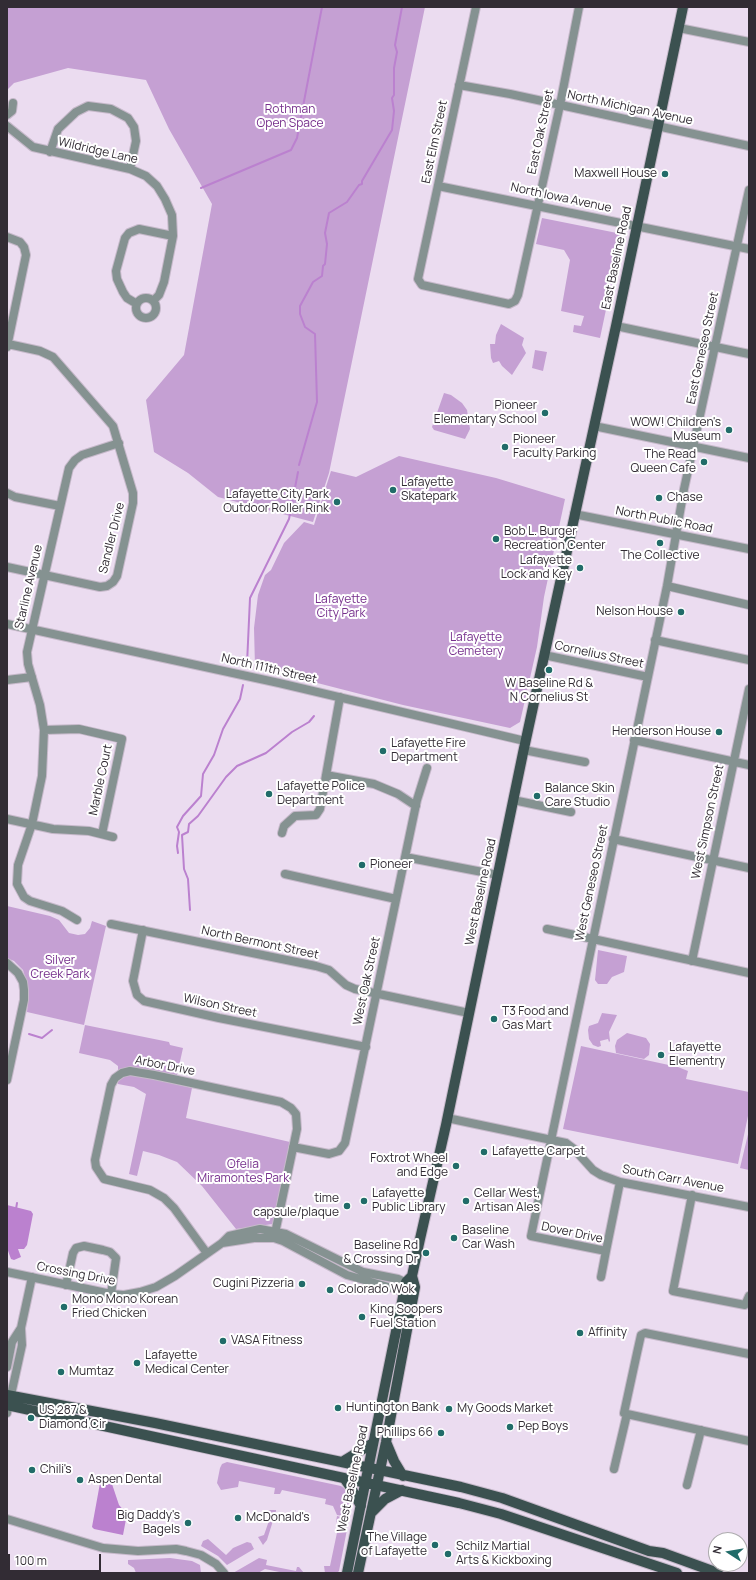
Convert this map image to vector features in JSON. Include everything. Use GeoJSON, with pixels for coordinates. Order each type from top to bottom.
{"type":"FeatureCollection","features":[{"type":"Feature","properties":{"kind":"main road","name":"East Baseline Road"},"geometry":{"type":"LineString","coordinates":[[574,514],[616,326],[683,7]]}},
{"type":"Feature","properties":{"kind":"main road","name":"West Baseline Road"},"geometry":{"type":"LineString","coordinates":[[347,1573],[373,1443],[410,1286],[447,1118],[524,745],[574,514]]}},
{"type":"Feature","properties":{"kind":"main road","name":"West Baseline Road"},"geometry":{"type":"LineString","coordinates":[[358,1573],[386,1442],[410,1286]]}},
{"type":"Feature","properties":{"kind":"main road"},"geometry":{"type":"LineString","coordinates":[[8,1403],[342,1462],[368,1469],[461,1487],[502,1498],[649,1551],[663,1553],[718,1573]]}},
{"type":"Feature","properties":{"kind":"main road"},"geometry":{"type":"LineString","coordinates":[[8,1403],[402,1490],[501,1514],[677,1573]]}},
{"type":"Feature","properties":{"kind":"main road"},"geometry":{"type":"LineString","coordinates":[[386,1442],[394,1461],[403,1476]]}},
{"type":"Feature","properties":{"kind":"main road"},"geometry":{"type":"LineString","coordinates":[[342,1462],[373,1443]]}},
{"type":"Feature","properties":{"kind":"main road"},"geometry":{"type":"LineString","coordinates":[[344,1478],[361,1506]]}},
{"type":"Feature","properties":{"kind":"main road"},"geometry":{"type":"LineString","coordinates":[[371,1513],[385,1499],[402,1490]]}},
{"type":"Feature","properties":{"kind":"street","name":"East Elm Street"},"geometry":{"type":"LineString","coordinates":[[476,7],[418,275],[419,283],[427,286],[509,304]]}},
{"type":"Feature","properties":{"kind":"street","name":"East Oak Street"},"geometry":{"type":"LineString","coordinates":[[509,304],[515,301],[518,295],[560,105],[579,7]]}},
{"type":"Feature","properties":{"kind":"street"},"geometry":{"type":"LineString","coordinates":[[679,28],[749,42]]}},
{"type":"Feature","properties":{"kind":"street","name":"North Michigan Avenue"},"geometry":{"type":"LineString","coordinates":[[459,85],[560,105],[749,146]]}},
{"type":"Feature","properties":{"kind":"street"},"geometry":{"type":"LineString","coordinates":[[7,115],[12,111],[13,103]]}},
{"type":"Feature","properties":{"kind":"street"},"geometry":{"type":"LineString","coordinates":[[50,152],[55,133],[64,122],[76,112],[88,106],[110,109],[128,118],[134,127],[136,141],[130,168]]}},
{"type":"Feature","properties":{"kind":"street","name":"Wildridge Lane"},"geometry":{"type":"LineString","coordinates":[[7,126],[33,147],[50,152],[130,168],[146,176],[157,186],[165,198],[172,215],[173,236],[164,282],[159,295],[154,300],[157,310],[151,317],[141,317],[136,309],[137,304],[127,298],[117,279],[116,271],[125,238],[129,233],[140,229],[173,236]]}},
{"type":"Feature","properties":{"kind":"street","name":"North Iowa Avenue"},"geometry":{"type":"LineString","coordinates":[[438,186],[749,249]]}},
{"type":"Feature","properties":{"kind":"street","name":"East Geneseo Street"},"geometry":{"type":"LineString","coordinates":[[676,534],[714,346],[749,190]]}},
{"type":"Feature","properties":{"kind":"street"},"geometry":{"type":"LineString","coordinates":[[7,237],[20,242],[24,247],[26,255],[7,346]]}},
{"type":"Feature","properties":{"kind":"street"},"geometry":{"type":"LineString","coordinates":[[137,304],[144,298],[154,300]]}},
{"type":"Feature","properties":{"kind":"street"},"geometry":{"type":"LineString","coordinates":[[616,326],[749,354]]}},
{"type":"Feature","properties":{"kind":"street","name":"Sandler Drive"},"geometry":{"type":"LineString","coordinates":[[7,346],[40,351],[53,357],[113,426],[133,492],[133,502],[117,576],[113,582],[107,586],[100,587],[7,567]]}},
{"type":"Feature","properties":{"kind":"street"},"geometry":{"type":"LineString","coordinates":[[594,426],[749,458]]}},
{"type":"Feature","properties":{"kind":"street","name":"Starline Avenue"},"geometry":{"type":"LineString","coordinates":[[77,920],[62,911],[24,898],[17,884],[17,870],[32,824],[42,776],[44,730],[40,705],[28,664],[27,652],[67,474],[75,460],[82,454],[119,443]]}},
{"type":"Feature","properties":{"kind":"street"},"geometry":{"type":"LineString","coordinates":[[7,493],[15,497],[60,506]]}},
{"type":"Feature","properties":{"kind":"street","name":"North Public Road"},"geometry":{"type":"LineString","coordinates":[[574,514],[622,525],[749,549]]}},
{"type":"Feature","properties":{"kind":"street","name":"West Geneseo Street"},"geometry":{"type":"LineString","coordinates":[[532,1236],[592,940],[667,586],[676,534]]}},
{"type":"Feature","properties":{"kind":"street"},"geometry":{"type":"LineString","coordinates":[[667,586],[749,605]]}},
{"type":"Feature","properties":{"kind":"street","name":"North 111th Street"},"geometry":{"type":"LineString","coordinates":[[7,624],[340,698],[585,762]]}},
{"type":"Feature","properties":{"kind":"street"},"geometry":{"type":"LineString","coordinates":[[655,640],[749,660]]}},
{"type":"Feature","properties":{"kind":"street","name":"Cornelius Street"},"geometry":{"type":"LineString","coordinates":[[544,655],[648,677]]}},
{"type":"Feature","properties":{"kind":"street"},"geometry":{"type":"LineString","coordinates":[[7,680],[32,677]]}},
{"type":"Feature","properties":{"kind":"street","name":"West Simpson Street"},"geometry":{"type":"LineString","coordinates":[[692,962],[749,688]]}},
{"type":"Feature","properties":{"kind":"street"},"geometry":{"type":"LineString","coordinates":[[282,833],[284,826],[295,816],[316,815],[320,809],[340,698]]}},
{"type":"Feature","properties":{"kind":"street","name":"Marble Court"},"geometry":{"type":"LineString","coordinates":[[44,730],[79,729],[122,739],[102,834]]}},
{"type":"Feature","properties":{"kind":"street"},"geometry":{"type":"LineString","coordinates":[[634,740],[749,765]]}},
{"type":"Feature","properties":{"kind":"street","name":"West Oak Street"},"geometry":{"type":"LineString","coordinates":[[293,1147],[329,1154],[339,1151],[345,1144],[416,806],[427,768]]}},
{"type":"Feature","properties":{"kind":"street"},"geometry":{"type":"LineString","coordinates":[[326,775],[374,784],[398,794],[416,806]]}},
{"type":"Feature","properties":{"kind":"street"},"geometry":{"type":"LineString","coordinates":[[513,800],[571,812]]}},
{"type":"Feature","properties":{"kind":"street"},"geometry":{"type":"LineString","coordinates":[[7,819],[53,829],[89,831],[113,837]]}},
{"type":"Feature","properties":{"kind":"street"},"geometry":{"type":"LineString","coordinates":[[613,839],[749,868]]}},
{"type":"Feature","properties":{"kind":"street"},"geometry":{"type":"LineString","coordinates":[[405,857],[498,875]]}},
{"type":"Feature","properties":{"kind":"street"},"geometry":{"type":"LineString","coordinates":[[285,874],[396,899]]}},
{"type":"Feature","properties":{"kind":"street","name":"North Bermont Street"},"geometry":{"type":"LineString","coordinates":[[111,924],[316,966],[329,970],[346,985],[376,995],[469,1013]]}},
{"type":"Feature","properties":{"kind":"street"},"geometry":{"type":"LineString","coordinates":[[547,929],[692,962],[749,973]]}},
{"type":"Feature","properties":{"kind":"street","name":"Wilson Street"},"geometry":{"type":"LineString","coordinates":[[144,930],[133,981],[137,994],[144,1001],[220,1018],[366,1047]]}},
{"type":"Feature","properties":{"kind":"street"},"geometry":{"type":"LineString","coordinates":[[7,963],[18,973],[23,982],[24,1000],[7,1080]]}},
{"type":"Feature","properties":{"kind":"street","name":"Arbor Drive"},"geometry":{"type":"LineString","coordinates":[[206,1252],[174,1208],[164,1198],[150,1190],[104,1179],[100,1174],[95,1160],[111,1085],[115,1078],[122,1073],[130,1070],[281,1102],[291,1108],[296,1114],[298,1121],[275,1234]]}},
{"type":"Feature","properties":{"kind":"street"},"geometry":{"type":"LineString","coordinates":[[447,1118],[552,1139]]}},
{"type":"Feature","properties":{"kind":"street","name":"South Carr Avenue"},"geometry":{"type":"LineString","coordinates":[[552,1139],[566,1143],[574,1149],[593,1170],[601,1175],[620,1182],[749,1207]]}},
{"type":"Feature","properties":{"kind":"street"},"geometry":{"type":"LineString","coordinates":[[606,1251],[620,1182]]}},
{"type":"Feature","properties":{"kind":"street"},"geometry":{"type":"LineString","coordinates":[[692,1195],[673,1291],[745,1305],[749,1296]]}},
{"type":"Feature","properties":{"kind":"street","name":"Crossing Drive"},"geometry":{"type":"LineString","coordinates":[[7,1272],[111,1294],[124,1295],[156,1287],[206,1252],[222,1243],[275,1234],[347,1275],[410,1286]]}},
{"type":"Feature","properties":{"kind":"street","name":"Dover Drive"},"geometry":{"type":"LineString","coordinates":[[532,1236],[606,1251],[601,1277]]}},
{"type":"Feature","properties":{"kind":"street"},"geometry":{"type":"LineString","coordinates":[[66,1285],[73,1253],[76,1248],[84,1246],[110,1252],[116,1258],[111,1294]]}},
{"type":"Feature","properties":{"kind":"street"},"geometry":{"type":"LineString","coordinates":[[8,1403],[22,1344],[21,1328],[32,1277]]}},
{"type":"Feature","properties":{"kind":"street"},"geometry":{"type":"LineString","coordinates":[[7,1367],[12,1342],[21,1328]]}},
{"type":"Feature","properties":{"kind":"street"},"geometry":{"type":"LineString","coordinates":[[749,1354],[647,1332],[641,1335],[638,1345],[624,1413],[749,1441]]}},
{"type":"Feature","properties":{"kind":"street"},"geometry":{"type":"LineString","coordinates":[[614,1469],[627,1414]]}},
{"type":"Feature","properties":{"kind":"street"},"geometry":{"type":"LineString","coordinates":[[687,1485],[701,1430]]}},
{"type":"Feature","properties":{"kind":"street"},"geometry":{"type":"LineString","coordinates":[[7,1519],[104,1548],[138,1551],[176,1549],[186,1551],[201,1555],[216,1564],[224,1573]]}},
{"type":"Feature","properties":{"kind":"green space","name":"Rothman Open Space"},"geometry":{"type":"Polygon","coordinates":[[[7,7],[425,7],[329,473],[313,522],[218,497],[188,473],[154,452],[146,400],[184,355],[212,204],[169,129],[146,80],[68,68],[14,83],[7,90],[7,7]]]}},
{"type":"Feature","properties":{"kind":"green space"},"geometry":{"type":"Polygon","coordinates":[[[542,218],[622,234],[600,338],[573,332],[574,325],[581,326],[584,316],[561,311],[570,260],[564,250],[536,244],[542,218]]]}},
{"type":"Feature","properties":{"kind":"green space"},"geometry":{"type":"Polygon","coordinates":[[[501,324],[524,338],[522,345],[526,353],[512,375],[502,366],[499,361],[493,363],[491,358],[490,344],[495,344],[496,335],[501,324]]]}},
{"type":"Feature","properties":{"kind":"green space"},"geometry":{"type":"Polygon","coordinates":[[[535,350],[547,352],[543,371],[532,368],[535,350]]]}},
{"type":"Feature","properties":{"kind":"green space"},"geometry":{"type":"Polygon","coordinates":[[[444,393],[451,395],[462,403],[467,410],[470,429],[465,439],[434,430],[432,427],[444,393]]]}},
{"type":"Feature","properties":{"kind":"green space","name":"Lafayette City Park"},"geometry":{"type":"Polygon","coordinates":[[[399,456],[496,478],[565,499],[544,597],[537,647],[520,722],[510,728],[403,705],[255,667],[254,628],[258,595],[265,575],[271,570],[284,543],[304,522],[314,525],[331,471],[356,477],[399,456]]]}},
{"type":"Feature","properties":{"kind":"green space","name":"Silver Creek Park"},"geometry":{"type":"Polygon","coordinates":[[[7,906],[50,916],[59,920],[69,933],[78,935],[85,934],[90,928],[92,921],[106,926],[84,1025],[27,1012],[29,991],[23,970],[14,961],[7,958],[7,906]]]}},
{"type":"Feature","properties":{"kind":"green space"},"geometry":{"type":"Polygon","coordinates":[[[598,950],[627,956],[624,972],[612,977],[607,984],[598,984],[595,980],[598,950]]]}},
{"type":"Feature","properties":{"kind":"green space"},"geometry":{"type":"Polygon","coordinates":[[[602,1013],[617,1015],[609,1032],[610,1041],[609,1042],[608,1039],[600,1041],[601,1046],[598,1047],[593,1045],[589,1039],[588,1030],[589,1026],[598,1023],[602,1013]]]}},
{"type":"Feature","properties":{"kind":"green space","name":"Ofelia Miramontes Park"},"geometry":{"type":"Polygon","coordinates":[[[85,1025],[169,1042],[170,1045],[183,1048],[175,1084],[192,1088],[186,1118],[290,1142],[273,1224],[236,1229],[202,1186],[177,1162],[159,1155],[143,1151],[137,1176],[129,1174],[146,1094],[134,1087],[118,1084],[118,1066],[110,1060],[79,1053],[85,1025]]]}},
{"type":"Feature","properties":{"kind":"green space"},"geometry":{"type":"Polygon","coordinates":[[[627,1033],[646,1038],[650,1044],[649,1055],[644,1059],[616,1053],[615,1046],[617,1040],[627,1033]]]}},
{"type":"Feature","properties":{"kind":"green space"},"geometry":{"type":"Polygon","coordinates":[[[581,1046],[678,1067],[688,1071],[686,1079],[749,1092],[749,1111],[738,1164],[563,1129],[581,1046]]]}},
{"type":"Feature","properties":{"kind":"green space"},"geometry":{"type":"Polygon","coordinates":[[[749,1130],[749,1170],[740,1168],[749,1130]]]}},
{"type":"Feature","properties":{"kind":"green space"},"geometry":{"type":"Polygon","coordinates":[[[227,1462],[341,1486],[349,1492],[348,1493],[352,1504],[349,1517],[337,1515],[333,1506],[325,1504],[326,1499],[282,1490],[280,1494],[274,1494],[275,1488],[239,1481],[238,1487],[221,1490],[217,1483],[220,1468],[222,1464],[227,1462]]]}},
{"type":"Feature","properties":{"kind":"green space"},"geometry":{"type":"Polygon","coordinates":[[[267,1510],[276,1511],[267,1540],[263,1545],[258,1537],[264,1535],[271,1515],[271,1512],[266,1513],[267,1510]]]}},
{"type":"Feature","properties":{"kind":"green space"},"geometry":{"type":"Polygon","coordinates":[[[337,1516],[349,1519],[339,1571],[337,1573],[325,1573],[324,1566],[330,1566],[339,1523],[336,1522],[337,1516]]]}},
{"type":"Feature","properties":{"kind":"green space"},"geometry":{"type":"Polygon","coordinates":[[[208,1539],[226,1555],[233,1548],[247,1542],[251,1543],[254,1549],[227,1565],[218,1556],[201,1546],[203,1541],[208,1539]]]}},
{"type":"Feature","properties":{"kind":"green space"},"geometry":{"type":"Polygon","coordinates":[[[170,1558],[192,1561],[200,1565],[201,1573],[136,1573],[134,1568],[128,1564],[128,1560],[170,1558]]]}},
{"type":"Feature","properties":{"kind":"green space"},"geometry":{"type":"Polygon","coordinates":[[[259,1558],[267,1560],[266,1565],[296,1571],[297,1567],[299,1567],[304,1573],[284,1573],[265,1569],[258,1573],[233,1573],[259,1558]]]}},
{"type":"Feature","properties":{"kind":"shaded area"},"geometry":{"type":"Polygon","coordinates":[[[7,1205],[31,1211],[33,1214],[27,1245],[24,1249],[18,1249],[21,1257],[14,1260],[11,1259],[7,1248],[7,1205]]]}},
{"type":"Feature","properties":{"kind":"shaded area"},"geometry":{"type":"Polygon","coordinates":[[[104,1480],[110,1481],[119,1505],[127,1514],[123,1535],[94,1529],[92,1527],[100,1483],[104,1480]]]}},
{"type":"Feature","properties":{"kind":"waterway"},"geometry":{"type":"LineString","coordinates":[[201,188],[291,150],[297,138],[322,7]]}},
{"type":"Feature","properties":{"kind":"waterway"},"geometry":{"type":"LineString","coordinates":[[299,465],[317,402],[315,334],[305,327],[300,314],[300,306],[313,282],[322,276],[327,244],[325,233],[329,213],[347,202],[359,185],[362,184],[362,181],[392,130],[394,111],[392,98],[394,95],[394,68],[397,52],[395,45],[402,7]]}},
{"type":"Feature","properties":{"kind":"waterway"},"geometry":{"type":"LineString","coordinates":[[247,664],[250,598],[289,519],[298,472]]}},
{"type":"Feature","properties":{"kind":"waterway"},"geometry":{"type":"LineString","coordinates":[[178,853],[177,846],[179,832],[177,827],[183,816],[201,796],[203,774],[214,755],[223,729],[240,699],[243,685]]}},
{"type":"Feature","properties":{"kind":"waterway"},"geometry":{"type":"LineString","coordinates":[[190,910],[188,879],[184,869],[182,835],[188,832],[189,824],[198,816],[226,777],[237,766],[266,753],[292,732],[309,722],[314,716]]}},
{"type":"Feature","properties":{"kind":"waterway"},"geometry":{"type":"LineString","coordinates":[[29,1034],[42,1038],[52,1030]]}},
{"type":"Feature","properties":{"kind":"waterway"},"geometry":{"type":"LineString","coordinates":[[16,1209],[17,1203]]}},
{"type":"Feature","properties":{"kind":"place","name":"Maxwell House"},"geometry":{"type":"Point","coordinates":[665,174]}},
{"type":"Feature","properties":{"kind":"place","name":"Pioneer Elementary School"},"geometry":{"type":"Point","coordinates":[545,413]}},
{"type":"Feature","properties":{"kind":"place","name":"WOW! Children's Museum"},"geometry":{"type":"Point","coordinates":[729,430]}},
{"type":"Feature","properties":{"kind":"place","name":"Pioneer Faculty Parking"},"geometry":{"type":"Point","coordinates":[505,447]}},
{"type":"Feature","properties":{"kind":"place","name":"The Read Queen Cafe"},"geometry":{"type":"Point","coordinates":[704,462]}},
{"type":"Feature","properties":{"kind":"place","name":"Lafayette Skatepark"},"geometry":{"type":"Point","coordinates":[393,490]}},
{"type":"Feature","properties":{"kind":"place","name":"Chase"},"geometry":{"type":"Point","coordinates":[659,498]}},
{"type":"Feature","properties":{"kind":"place","name":"Lafayette City Park Outdoor Roller Rink"},"geometry":{"type":"Point","coordinates":[337,502]}},
{"type":"Feature","properties":{"kind":"place","name":"Bob L. Burger Recreation Center"},"geometry":{"type":"Point","coordinates":[496,539]}},
{"type":"Feature","properties":{"kind":"place","name":"The Collective"},"geometry":{"type":"Point","coordinates":[660,543]}},
{"type":"Feature","properties":{"kind":"place","name":"Lafayette Lock and Key"},"geometry":{"type":"Point","coordinates":[580,568]}},
{"type":"Feature","properties":{"kind":"place","name":"Nelson House"},"geometry":{"type":"Point","coordinates":[681,612]}},
{"type":"Feature","properties":{"kind":"place","name":"W Baseline Rd & N Cornelius St"},"geometry":{"type":"Point","coordinates":[549,670]}},
{"type":"Feature","properties":{"kind":"place","name":"Henderson House"},"geometry":{"type":"Point","coordinates":[719,732]}},
{"type":"Feature","properties":{"kind":"place","name":"Lafayette Fire Department"},"geometry":{"type":"Point","coordinates":[383,751]}},
{"type":"Feature","properties":{"kind":"place","name":"Lafayette Police Department"},"geometry":{"type":"Point","coordinates":[269,794]}},
{"type":"Feature","properties":{"kind":"place","name":"Balance Skin Care Studio"},"geometry":{"type":"Point","coordinates":[537,796]}},
{"type":"Feature","properties":{"kind":"place","name":"Pioneer"},"geometry":{"type":"Point","coordinates":[362,865]}},
{"type":"Feature","properties":{"kind":"place","name":"T3 Food and Gas Mart"},"geometry":{"type":"Point","coordinates":[494,1019]}},
{"type":"Feature","properties":{"kind":"place","name":"Lafayette Elementry"},"geometry":{"type":"Point","coordinates":[661,1055]}},
{"type":"Feature","properties":{"kind":"place","name":"Lafayette Carpet"},"geometry":{"type":"Point","coordinates":[484,1152]}},
{"type":"Feature","properties":{"kind":"place","name":"Foxtrot Wheel and Edge"},"geometry":{"type":"Point","coordinates":[456,1166]}},
{"type":"Feature","properties":{"kind":"place","name":"Lafayette Public Library"},"geometry":{"type":"Point","coordinates":[364,1201]}},
{"type":"Feature","properties":{"kind":"place","name":"Cellar West, Artisan Ales"},"geometry":{"type":"Point","coordinates":[466,1201]}},
{"type":"Feature","properties":{"kind":"place","name":"time capsule/plaque"},"geometry":{"type":"Point","coordinates":[347,1206]}},
{"type":"Feature","properties":{"kind":"place","name":"Baseline Car Wash"},"geometry":{"type":"Point","coordinates":[454,1238]}},
{"type":"Feature","properties":{"kind":"place","name":"Baseline Rd & Crossing Dr"},"geometry":{"type":"Point","coordinates":[426,1253]}},
{"type":"Feature","properties":{"kind":"place","name":"Cugini Pizzeria"},"geometry":{"type":"Point","coordinates":[302,1284]}},
{"type":"Feature","properties":{"kind":"place","name":"Colorado Wok"},"geometry":{"type":"Point","coordinates":[330,1290]}},
{"type":"Feature","properties":{"kind":"place","name":"Mono Mono Korean Fried Chicken"},"geometry":{"type":"Point","coordinates":[64,1307]}},
{"type":"Feature","properties":{"kind":"place","name":"King Soopers Fuel Station"},"geometry":{"type":"Point","coordinates":[362,1317]}},
{"type":"Feature","properties":{"kind":"place","name":"Affinity"},"geometry":{"type":"Point","coordinates":[580,1333]}},
{"type":"Feature","properties":{"kind":"place","name":"VASA Fitness"},"geometry":{"type":"Point","coordinates":[223,1341]}},
{"type":"Feature","properties":{"kind":"place","name":"Lafayette Medical Center"},"geometry":{"type":"Point","coordinates":[137,1363]}},
{"type":"Feature","properties":{"kind":"place","name":"Mumtaz"},"geometry":{"type":"Point","coordinates":[61,1372]}},
{"type":"Feature","properties":{"kind":"place","name":"Huntington Bank"},"geometry":{"type":"Point","coordinates":[338,1408]}},
{"type":"Feature","properties":{"kind":"place","name":"My Goods Market"},"geometry":{"type":"Point","coordinates":[449,1409]}},
{"type":"Feature","properties":{"kind":"place","name":"US 287 & Diamond Cir"},"geometry":{"type":"Point","coordinates":[31,1418]}},
{"type":"Feature","properties":{"kind":"place","name":"Pep Boys"},"geometry":{"type":"Point","coordinates":[510,1427]}},
{"type":"Feature","properties":{"kind":"place","name":"Phillips 66"},"geometry":{"type":"Point","coordinates":[441,1433]}},
{"type":"Feature","properties":{"kind":"place","name":"Chili's"},"geometry":{"type":"Point","coordinates":[32,1470]}},
{"type":"Feature","properties":{"kind":"place","name":"Aspen Dental"},"geometry":{"type":"Point","coordinates":[80,1480]}},
{"type":"Feature","properties":{"kind":"place","name":"McDonald's"},"geometry":{"type":"Point","coordinates":[238,1518]}},
{"type":"Feature","properties":{"kind":"place","name":"Big Daddy's Bagels"},"geometry":{"type":"Point","coordinates":[188,1523]}},
{"type":"Feature","properties":{"kind":"place","name":"The Village of Lafayette"},"geometry":{"type":"Point","coordinates":[435,1545]}},
{"type":"Feature","properties":{"kind":"place","name":"Schilz Martial Arts & Kickboxing"},"geometry":{"type":"Point","coordinates":[448,1554]}},
{"type":"Feature","properties":{"kind":"park label","name":"Lafayette Cemetery"},"geometry":{"type":"Point","coordinates":[476,645]}}]}
